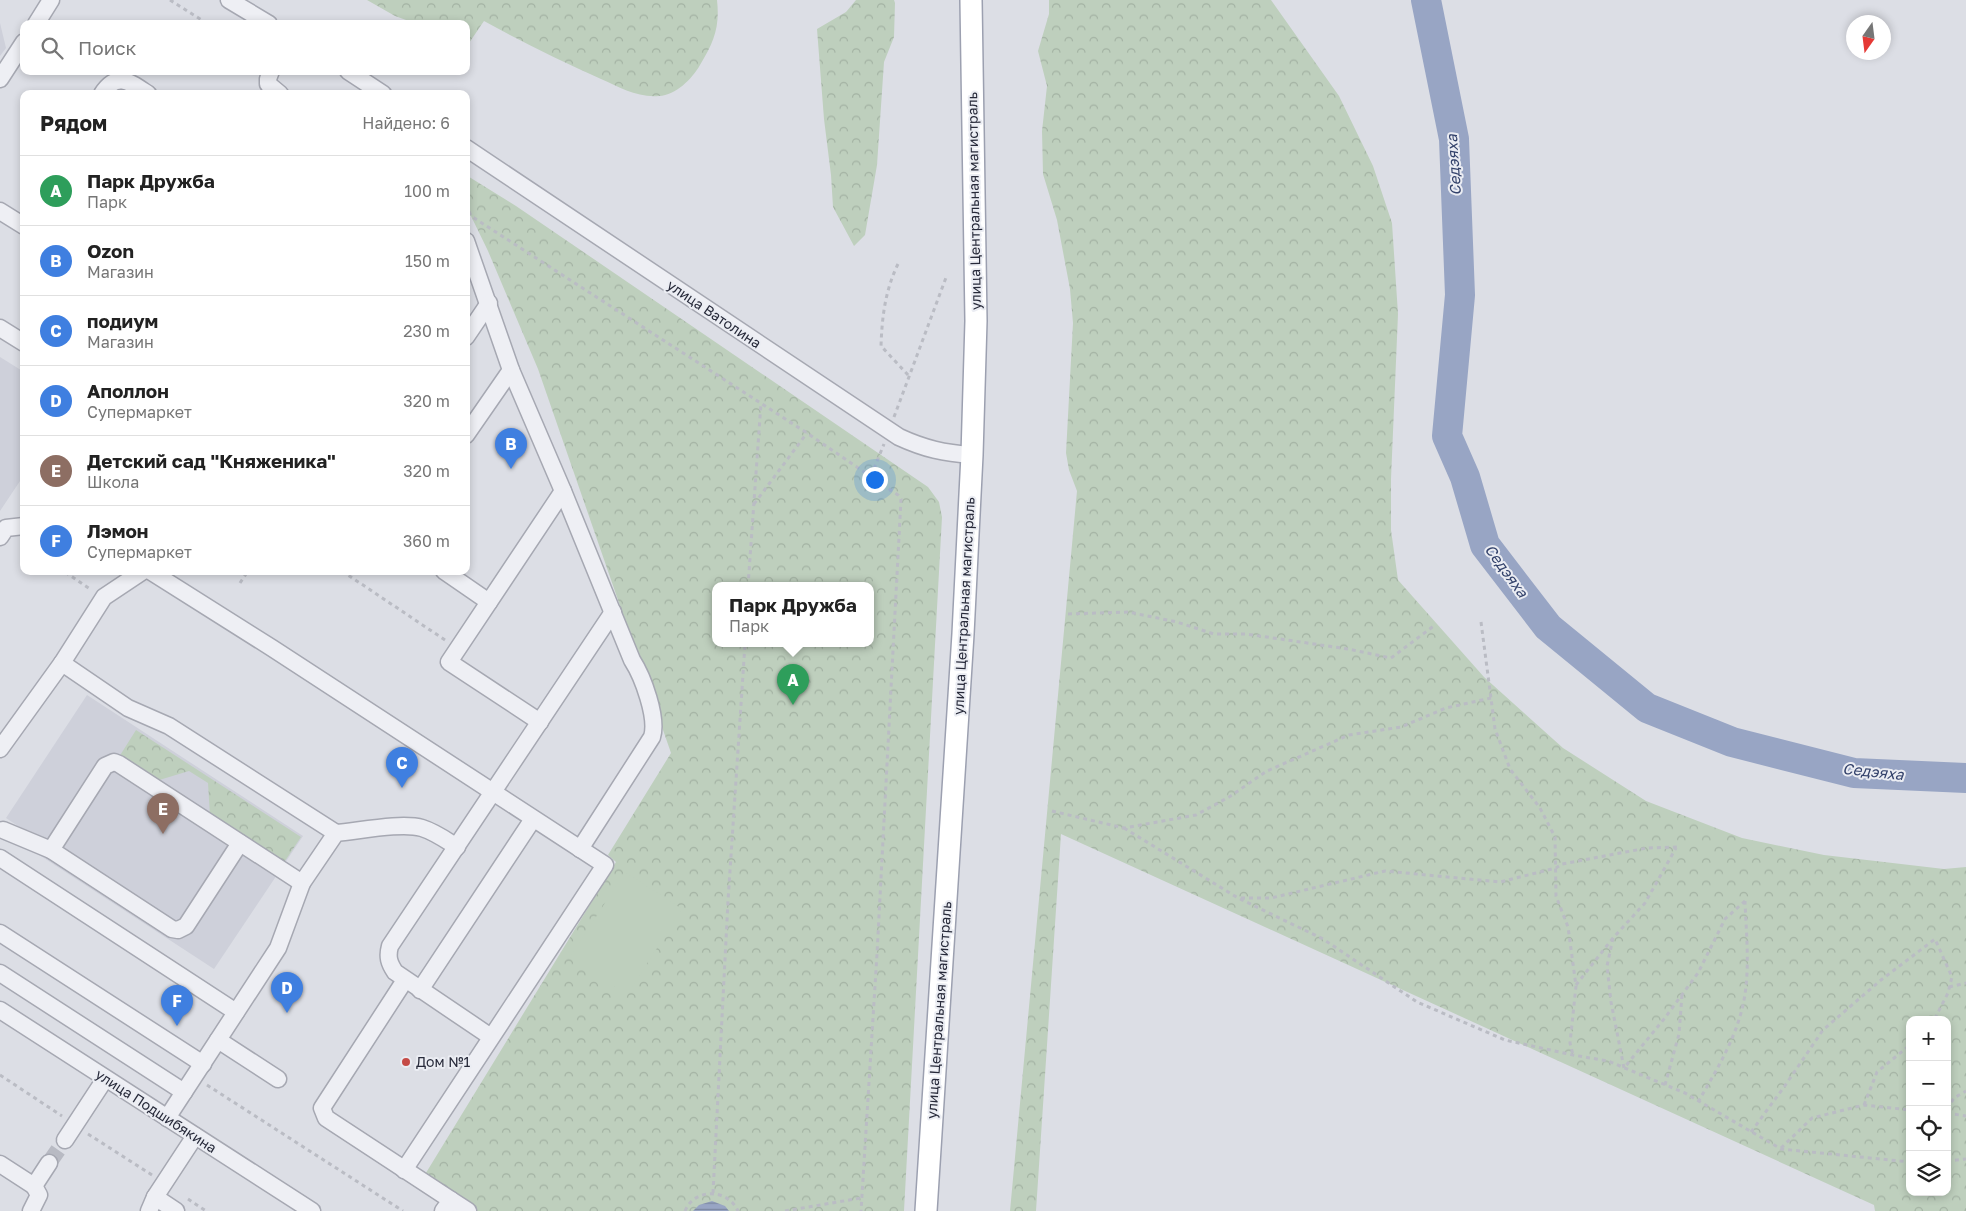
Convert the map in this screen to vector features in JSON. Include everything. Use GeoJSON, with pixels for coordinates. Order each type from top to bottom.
{"type":"FeatureCollection","features":[{"type":"Feature","properties":{"kind":"main road","name":"улица Центральная магистраль"},"geometry":{"type":"LineString","coordinates":[[926,1211],[963,634],[972,454],[976,321],[971,0]]}},
{"type":"Feature","properties":{"kind":"street"},"geometry":{"type":"LineString","coordinates":[[38,20],[51,0]]}},
{"type":"Feature","properties":{"kind":"street"},"geometry":{"type":"LineString","coordinates":[[229,0],[262,20]]}},
{"type":"Feature","properties":{"kind":"street"},"geometry":{"type":"LineString","coordinates":[[0,79],[20,48]]}},
{"type":"Feature","properties":{"kind":"street"},"geometry":{"type":"LineString","coordinates":[[270,75],[268,84],[275,90]]}},
{"type":"Feature","properties":{"kind":"street"},"geometry":{"type":"LineString","coordinates":[[354,75],[378,90]]}},
{"type":"Feature","properties":{"kind":"street"},"geometry":{"type":"LineString","coordinates":[[104,90],[114,81],[128,80],[142,90]]}},
{"type":"Feature","properties":{"kind":"street","name":"улица Ватолина"},"geometry":{"type":"LineString","coordinates":[[470,151],[889,430],[922,447],[946,453],[972,454]]}},
{"type":"Feature","properties":{"kind":"street"},"geometry":{"type":"LineString","coordinates":[[0,211],[20,221]]}},
{"type":"Feature","properties":{"kind":"street"},"geometry":{"type":"LineString","coordinates":[[470,252],[511,370],[564,491],[632,660],[638,670],[654,719],[652,737],[580,849]]}},
{"type":"Feature","properties":{"kind":"street"},"geometry":{"type":"LineString","coordinates":[[470,331],[489,303]]}},
{"type":"Feature","properties":{"kind":"street"},"geometry":{"type":"LineString","coordinates":[[0,328],[20,340]]}},
{"type":"Feature","properties":{"kind":"street"},"geometry":{"type":"LineString","coordinates":[[470,429],[511,370]]}},
{"type":"Feature","properties":{"kind":"street"},"geometry":{"type":"LineString","coordinates":[[540,722],[449,662],[564,491]]}},
{"type":"Feature","properties":{"kind":"street"},"geometry":{"type":"LineString","coordinates":[[0,537],[6,528],[20,526]]}},
{"type":"Feature","properties":{"kind":"street"},"geometry":{"type":"LineString","coordinates":[[0,749],[62,663],[104,597],[137,575]]}},
{"type":"Feature","properties":{"kind":"street"},"geometry":{"type":"LineString","coordinates":[[156,575],[605,864],[404,1170]]}},
{"type":"Feature","properties":{"kind":"street"},"geometry":{"type":"LineString","coordinates":[[450,575],[489,602]]}},
{"type":"Feature","properties":{"kind":"street"},"geometry":{"type":"LineString","coordinates":[[490,1037],[395,972],[388,958],[390,946],[613,612]]}},
{"type":"Feature","properties":{"kind":"street"},"geometry":{"type":"LineString","coordinates":[[62,663],[128,708],[169,726],[336,833],[409,826],[435,833],[457,847]]}},
{"type":"Feature","properties":{"kind":"street"},"geometry":{"type":"LineString","coordinates":[[51,850],[105,766],[114,762],[302,883]]}},
{"type":"Feature","properties":{"kind":"street"},"geometry":{"type":"LineString","coordinates":[[420,990],[533,818]]}},
{"type":"Feature","properties":{"kind":"street"},"geometry":{"type":"LineString","coordinates":[[1,830],[51,850],[172,929],[178,930],[186,926],[240,842]]}},
{"type":"Feature","properties":{"kind":"street"},"geometry":{"type":"LineString","coordinates":[[167,1118],[278,948],[302,883],[336,833]]}},
{"type":"Feature","properties":{"kind":"street"},"geometry":{"type":"LineString","coordinates":[[0,858],[236,1012]]}},
{"type":"Feature","properties":{"kind":"street"},"geometry":{"type":"LineString","coordinates":[[0,933],[203,1064]]}},
{"type":"Feature","properties":{"kind":"street"},"geometry":{"type":"LineString","coordinates":[[0,973],[184,1092]]}},
{"type":"Feature","properties":{"kind":"street"},"geometry":{"type":"LineString","coordinates":[[405,980],[322,1108],[326,1118],[404,1170],[447,1206],[468,1211]]}},
{"type":"Feature","properties":{"kind":"street","name":"улица Подшибякина"},"geometry":{"type":"LineString","coordinates":[[0,1010],[195,1136],[295,1206],[312,1211]]}},
{"type":"Feature","properties":{"kind":"street"},"geometry":{"type":"LineString","coordinates":[[218,1040],[278,1079]]}},
{"type":"Feature","properties":{"kind":"street"},"geometry":{"type":"LineString","coordinates":[[64,1140],[105,1079]]}},
{"type":"Feature","properties":{"kind":"street"},"geometry":{"type":"LineString","coordinates":[[176,1211],[156,1197],[195,1136]]}},
{"type":"Feature","properties":{"kind":"street"},"geometry":{"type":"LineString","coordinates":[[34,1186],[49,1163]]}},
{"type":"Feature","properties":{"kind":"street"},"geometry":{"type":"LineString","coordinates":[[0,1164],[38,1190],[39,1195],[31,1211]]}},
{"type":"Feature","properties":{"kind":"path"},"geometry":{"type":"LineString","coordinates":[[170,0],[202,20]]}},
{"type":"Feature","properties":{"kind":"path"},"geometry":{"type":"LineString","coordinates":[[470,214],[872,476],[898,494],[901,499],[877,954],[860,1211]]}},
{"type":"Feature","properties":{"kind":"path"},"geometry":{"type":"LineString","coordinates":[[898,264],[886,293],[882,321],[882,346],[909,376]]}},
{"type":"Feature","properties":{"kind":"path"},"geometry":{"type":"LineString","coordinates":[[872,476],[947,275]]}},
{"type":"Feature","properties":{"kind":"path"},"geometry":{"type":"LineString","coordinates":[[748,582],[761,404]]}},
{"type":"Feature","properties":{"kind":"path"},"geometry":{"type":"LineString","coordinates":[[754,504],[807,433]]}},
{"type":"Feature","properties":{"kind":"path"},"geometry":{"type":"LineString","coordinates":[[70,575],[104,597]]}},
{"type":"Feature","properties":{"kind":"path"},"geometry":{"type":"LineString","coordinates":[[240,582],[245,575]]}},
{"type":"Feature","properties":{"kind":"path"},"geometry":{"type":"LineString","coordinates":[[348,575],[458,648]]}},
{"type":"Feature","properties":{"kind":"path"},"geometry":{"type":"LineString","coordinates":[[1068,614],[1128,612],[1177,622],[1214,634],[1246,634],[1348,649],[1392,658],[1435,625]]}},
{"type":"Feature","properties":{"kind":"path"},"geometry":{"type":"LineString","coordinates":[[1482,622],[1495,729],[1510,769],[1540,808],[1555,837],[1556,896],[1568,927],[1576,986],[1570,1043],[1572,1055]]}},
{"type":"Feature","properties":{"kind":"path"},"geometry":{"type":"LineString","coordinates":[[713,1193],[728,901],[745,647]]}},
{"type":"Feature","properties":{"kind":"path"},"geometry":{"type":"LineString","coordinates":[[1124,828],[1196,815],[1229,797],[1267,771],[1349,735],[1401,728],[1446,708],[1491,698]]}},
{"type":"Feature","properties":{"kind":"path"},"geometry":{"type":"LineString","coordinates":[[1052,811],[1124,828],[1238,898],[1323,939],[1418,1002],[1505,1040],[1608,1061],[1685,1094],[1780,1149],[1906,1162]]}},
{"type":"Feature","properties":{"kind":"path"},"geometry":{"type":"LineString","coordinates":[[1238,898],[1271,898],[1385,870],[1500,882],[1556,868],[1562,864],[1637,850],[1676,847],[1645,903],[1613,938],[1576,986]]}},
{"type":"Feature","properties":{"kind":"path"},"geometry":{"type":"LineString","coordinates":[[1624,1068],[1698,973],[1725,919],[1745,901],[1746,986],[1738,1025],[1724,1058],[1698,1102]]}},
{"type":"Feature","properties":{"kind":"path"},"geometry":{"type":"LineString","coordinates":[[1613,938],[1607,966],[1624,1068]]}},
{"type":"Feature","properties":{"kind":"path"},"geometry":{"type":"LineString","coordinates":[[1751,1132],[1823,1030],[1881,980],[1935,939],[1952,977],[1948,993],[1936,1016]]}},
{"type":"Feature","properties":{"kind":"path"},"geometry":{"type":"LineString","coordinates":[[1949,987],[1966,983]]}},
{"type":"Feature","properties":{"kind":"path"},"geometry":{"type":"LineString","coordinates":[[1665,1085],[1679,1034],[1682,995]]}},
{"type":"Feature","properties":{"kind":"path"},"geometry":{"type":"LineString","coordinates":[[1864,1105],[1877,1072],[1906,1049]]}},
{"type":"Feature","properties":{"kind":"path"},"geometry":{"type":"LineString","coordinates":[[0,1075],[74,1125],[156,1197],[206,1211]]}},
{"type":"Feature","properties":{"kind":"path"},"geometry":{"type":"LineString","coordinates":[[1949,1106],[1954,1098],[1966,1092]]}},
{"type":"Feature","properties":{"kind":"path"},"geometry":{"type":"LineString","coordinates":[[1780,1149],[1812,1118],[1864,1105],[1906,1110]]}},
{"type":"Feature","properties":{"kind":"path"},"geometry":{"type":"LineString","coordinates":[[1951,1114],[1966,1116]]}},
{"type":"Feature","properties":{"kind":"path"},"geometry":{"type":"LineString","coordinates":[[1951,1161],[1966,1159]]}},
{"type":"Feature","properties":{"kind":"path"},"geometry":{"type":"LineString","coordinates":[[685,1211],[692,1201],[698,1197],[713,1193],[731,1201],[738,1211]]}},
{"type":"Feature","properties":{"kind":"path"},"geometry":{"type":"LineString","coordinates":[[785,1211],[861,1198]]}},
{"type":"Feature","properties":{"kind":"shaded area"},"geometry":{"type":"Polygon","coordinates":[[[0,23],[6,48],[0,56],[0,23]]]}},
{"type":"Feature","properties":{"kind":"shaded area"},"geometry":{"type":"Polygon","coordinates":[[[0,357],[20,370],[20,481],[0,511],[0,357]]]}},
{"type":"Feature","properties":{"kind":"shaded area"},"geometry":{"type":"Polygon","coordinates":[[[87,695],[303,836],[214,969],[21,843],[27,832],[6,818],[87,695]]]}},
{"type":"Feature","properties":{"kind":"green space"},"geometry":{"type":"Polygon","coordinates":[[[367,0],[717,0],[718,10],[715,34],[705,57],[693,76],[671,93],[659,96],[636,94],[615,85],[484,21],[470,42],[470,20],[406,20],[367,0]]]}},
{"type":"Feature","properties":{"kind":"green space"},"geometry":{"type":"Polygon","coordinates":[[[856,0],[894,0],[895,3],[894,37],[884,62],[877,165],[865,235],[854,246],[833,207],[817,29],[846,12],[856,0]]]}},
{"type":"Feature","properties":{"kind":"green space"},"geometry":{"type":"Polygon","coordinates":[[[1049,0],[1271,0],[1339,96],[1373,166],[1392,223],[1398,314],[1391,479],[1391,530],[1398,580],[1484,677],[1563,748],[1646,801],[1742,838],[1824,855],[1944,869],[1966,867],[1966,1211],[1875,1211],[1874,1205],[1061,834],[1036,1211],[1010,1211],[1077,491],[1069,470],[1066,453],[1073,323],[1070,289],[1057,220],[1043,174],[1042,131],[1047,86],[1038,51],[1049,14],[1049,0]]]}},
{"type":"Feature","properties":{"kind":"green space"},"geometry":{"type":"Polygon","coordinates":[[[470,177],[516,206],[928,487],[939,502],[942,517],[904,1211],[470,1211],[421,1181],[616,862],[608,855],[671,753],[538,369],[488,251],[471,216],[470,177]]]}},
{"type":"Feature","properties":{"kind":"green space"},"geometry":{"type":"Polygon","coordinates":[[[136,730],[301,837],[283,864],[210,816],[208,783],[189,771],[156,781],[119,757],[136,730]]]}},
{"type":"Feature","properties":{"kind":"green space"},"geometry":{"type":"Polygon","coordinates":[[[625,872],[682,909],[627,995],[570,957],[625,872]]]}},
{"type":"Feature","properties":{"kind":"water"},"geometry":{"type":"Polygon","coordinates":[[[712,1201],[725,1206],[729,1211],[693,1211],[699,1205],[712,1201]]]}},
{"type":"Feature","properties":{"kind":"waterway","name":"Седэяха"},"geometry":{"type":"LineString","coordinates":[[1426,0],[1454,139],[1460,295],[1447,436],[1465,477],[1485,545],[1548,627],[1647,708],[1732,742],[1854,773],[1966,778]]}},
{"type":"Feature","properties":{"kind":"tunnel"},"geometry":{"type":"LineString","coordinates":[[49,1163],[65,1140]]}},
{"type":"Feature","properties":{"kind":"place","name":"Ozon"},"geometry":{"type":"Point","coordinates":[511,469]}},
{"type":"Feature","properties":{"kind":"place","name":"Парк Дружба"},"geometry":{"type":"Point","coordinates":[793,705]}},
{"type":"Feature","properties":{"kind":"place","name":"подиум"},"geometry":{"type":"Point","coordinates":[402,788]}},
{"type":"Feature","properties":{"kind":"place","name":"Детский сад \"Княженика\""},"geometry":{"type":"Point","coordinates":[163,834]}},
{"type":"Feature","properties":{"kind":"place","name":"Аполлон"},"geometry":{"type":"Point","coordinates":[287,1013]}},
{"type":"Feature","properties":{"kind":"place","name":"Лэмон"},"geometry":{"type":"Point","coordinates":[177,1026]}},
{"type":"Feature","properties":{"kind":"place","name":"Дом №1"},"geometry":{"type":"Point","coordinates":[406,1062]}}]}
